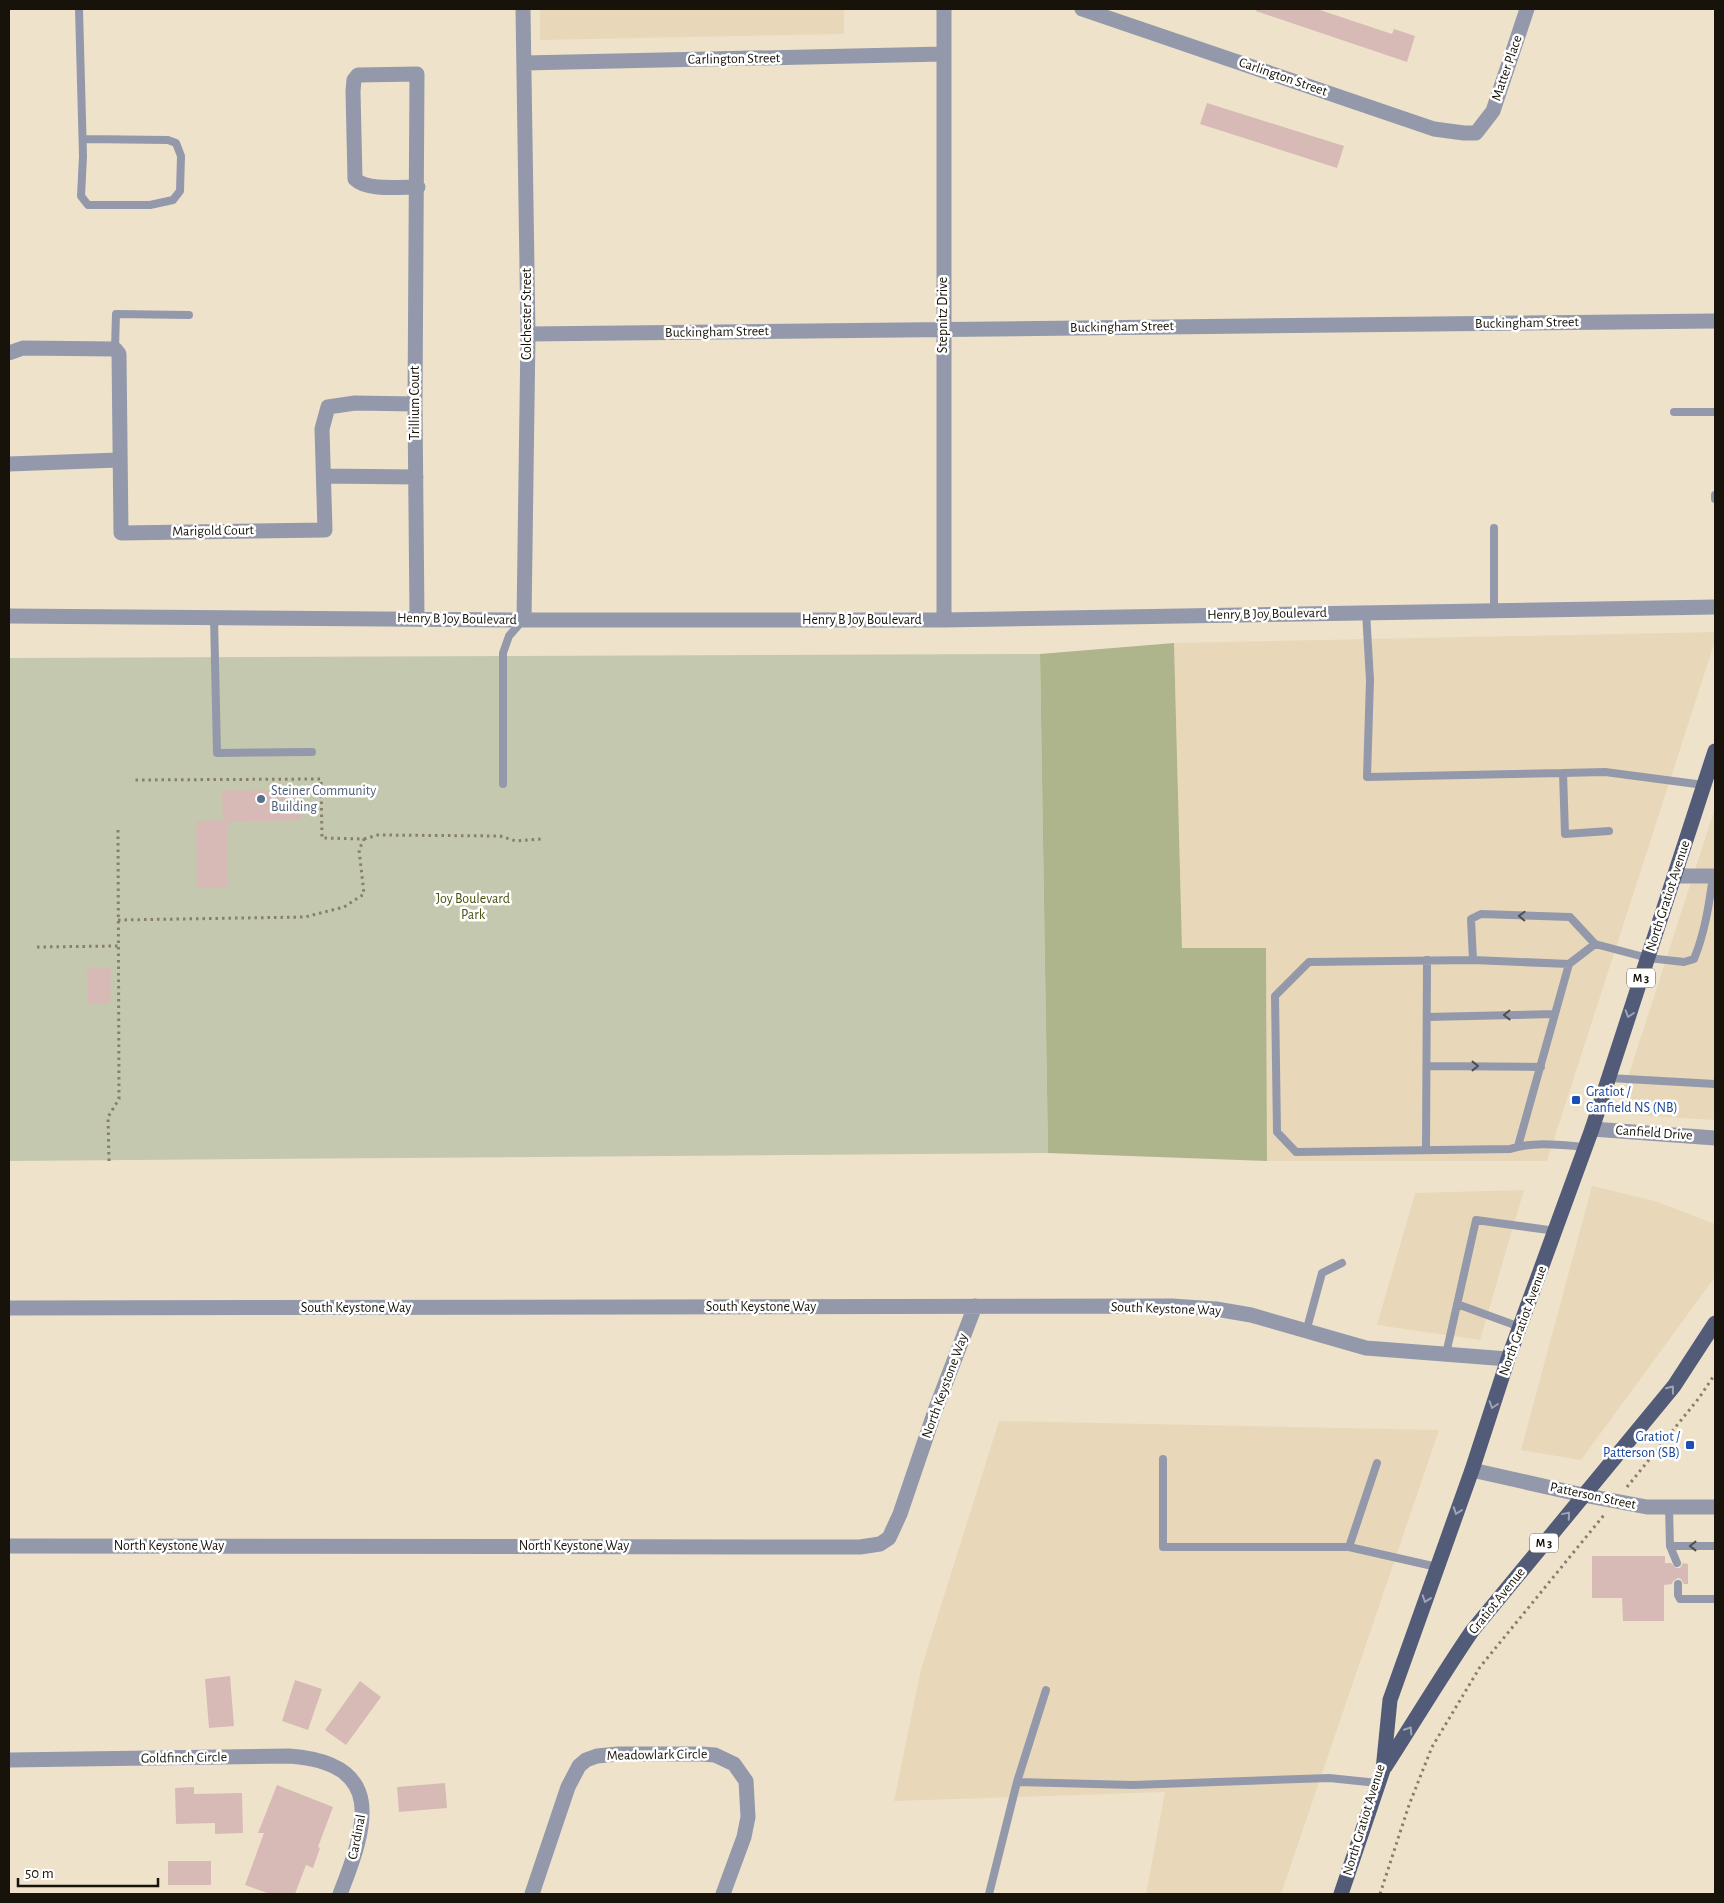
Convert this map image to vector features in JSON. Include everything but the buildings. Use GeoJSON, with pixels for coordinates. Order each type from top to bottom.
{"type":"FeatureCollection","features":[{"type":"Feature","properties":{"kind":"main road","name":"North Gratiot Avenue"},"geometry":{"type":"LineString","coordinates":[[1341,1894],[1380,1777],[1390,1700],[1472,1470],[1508,1359],[1586,1147],[1715,751]]}},
{"type":"Feature","properties":{"kind":"main road","name":"Gratiot Avenue"},"geometry":{"type":"LineString","coordinates":[[1380,1777],[1443,1673],[1472,1631],[1674,1386],[1715,1323]]}},
{"type":"Feature","properties":{"kind":"street","name":"Colchester Street"},"geometry":{"type":"LineString","coordinates":[[523,9],[528,334],[524,620]]}},
{"type":"Feature","properties":{"kind":"street","name":"Stepnitz Drive"},"geometry":{"type":"LineString","coordinates":[[944,9],[944,620]]}},
{"type":"Feature","properties":{"kind":"street","name":"Carlington Street"},"geometry":{"type":"LineString","coordinates":[[1082,9],[1434,129],[1476,133],[1483,125]]}},
{"type":"Feature","properties":{"kind":"street","name":"Matter Place"},"geometry":{"type":"LineString","coordinates":[[1483,125],[1492,111],[1527,9]]}},
{"type":"Feature","properties":{"kind":"street","name":"Carlington Street"},"geometry":{"type":"LineString","coordinates":[[524,63],[944,54]]}},
{"type":"Feature","properties":{"kind":"street","name":"Trillium Court"},"geometry":{"type":"LineString","coordinates":[[416,618],[414,404],[418,187],[418,74],[358,75],[354,80],[353,91],[355,179],[360,184],[369,186],[418,187]]}},
{"type":"Feature","properties":{"kind":"street","name":"Buckingham Street"},"geometry":{"type":"LineString","coordinates":[[528,334],[1715,321]]}},
{"type":"Feature","properties":{"kind":"street"},"geometry":{"type":"LineString","coordinates":[[9,353],[23,348],[116,349]]}},
{"type":"Feature","properties":{"kind":"street","name":"Marigold Court"},"geometry":{"type":"LineString","coordinates":[[116,349],[119,354],[121,533],[325,530],[322,429],[328,407],[355,403],[414,404]]}},
{"type":"Feature","properties":{"kind":"street"},"geometry":{"type":"LineString","coordinates":[[9,464],[120,460]]}},
{"type":"Feature","properties":{"kind":"street"},"geometry":{"type":"LineString","coordinates":[[324,476],[416,477]]}},
{"type":"Feature","properties":{"kind":"street","name":"Henry B Joy Boulevard"},"geometry":{"type":"LineString","coordinates":[[9,616],[524,620],[944,620],[1715,607]]}},
{"type":"Feature","properties":{"kind":"street"},"geometry":{"type":"LineString","coordinates":[[1674,876],[1714,876]]}},
{"type":"Feature","properties":{"kind":"street","name":"Canfield Drive"},"geometry":{"type":"LineString","coordinates":[[1592,1129],[1715,1138]]}},
{"type":"Feature","properties":{"kind":"street","name":"North Keystone Way"},"geometry":{"type":"LineString","coordinates":[[9,1546],[860,1547],[880,1544],[889,1538],[900,1514],[936,1408],[975,1306]]}},
{"type":"Feature","properties":{"kind":"street","name":"South Keystone Way"},"geometry":{"type":"LineString","coordinates":[[9,1308],[1172,1306],[1252,1315],[1366,1348],[1508,1359]]}},
{"type":"Feature","properties":{"kind":"street","name":"Patterson Street"},"geometry":{"type":"LineString","coordinates":[[1472,1470],[1583,1496],[1647,1507],[1715,1507]]}},
{"type":"Feature","properties":{"kind":"street","name":"Meadowlark Circle"},"geometry":{"type":"LineString","coordinates":[[532,1894],[568,1787],[579,1766],[586,1760],[597,1756],[618,1754],[701,1754],[715,1755],[734,1764],[746,1781],[748,1817],[744,1837],[723,1894]]}},
{"type":"Feature","properties":{"kind":"street","name":"Goldfinch Circle"},"geometry":{"type":"LineString","coordinates":[[9,1760],[296,1757],[326,1762],[337,1767],[353,1780]]}},
{"type":"Feature","properties":{"kind":"street","name":"Cardinal"},"geometry":{"type":"LineString","coordinates":[[340,1894],[351,1867],[363,1817],[360,1791],[353,1780]]}},
{"type":"Feature","properties":{"kind":"lane"},"geometry":{"type":"LineString","coordinates":[[79,9],[83,139],[81,196],[88,205],[150,205],[173,200],[180,191],[181,156],[176,144],[168,140],[83,139]]}},
{"type":"Feature","properties":{"kind":"lane"},"geometry":{"type":"LineString","coordinates":[[116,349],[116,314],[189,315]]}},
{"type":"Feature","properties":{"kind":"lane"},"geometry":{"type":"LineString","coordinates":[[1674,412],[1715,412]]}},
{"type":"Feature","properties":{"kind":"lane"},"geometry":{"type":"LineString","coordinates":[[1494,528],[1494,610]]}},
{"type":"Feature","properties":{"kind":"lane"},"geometry":{"type":"LineString","coordinates":[[1366,612],[1370,680],[1367,777],[1605,772],[1704,785]]}},
{"type":"Feature","properties":{"kind":"lane"},"geometry":{"type":"LineString","coordinates":[[214,618],[217,753],[312,752]]}},
{"type":"Feature","properties":{"kind":"lane"},"geometry":{"type":"LineString","coordinates":[[504,784],[502,652],[509,636],[524,620]]}},
{"type":"Feature","properties":{"kind":"lane"},"geometry":{"type":"LineString","coordinates":[[1563,773],[1565,834],[1609,831]]}},
{"type":"Feature","properties":{"kind":"lane"},"geometry":{"type":"LineString","coordinates":[[1473,960],[1471,920],[1481,914],[1570,917],[1595,944],[1648,958],[1684,962],[1694,959],[1702,939],[1714,876]]}},
{"type":"Feature","properties":{"kind":"lane"},"geometry":{"type":"LineString","coordinates":[[1518,1146],[1570,964],[1595,944]]}},
{"type":"Feature","properties":{"kind":"lane"},"geometry":{"type":"LineString","coordinates":[[1426,1150],[1427,960]]}},
{"type":"Feature","properties":{"kind":"lane"},"geometry":{"type":"LineString","coordinates":[[1570,964],[1473,960],[1309,962],[1275,996],[1277,1132],[1296,1152],[1510,1149],[1518,1146],[1550,1144],[1586,1147]]}},
{"type":"Feature","properties":{"kind":"lane"},"geometry":{"type":"LineString","coordinates":[[1427,1017],[1555,1014]]}},
{"type":"Feature","properties":{"kind":"lane"},"geometry":{"type":"LineString","coordinates":[[1427,1066],[1540,1067]]}},
{"type":"Feature","properties":{"kind":"lane"},"geometry":{"type":"LineString","coordinates":[[1608,1078],[1715,1084]]}},
{"type":"Feature","properties":{"kind":"lane"},"geometry":{"type":"LineString","coordinates":[[1446,1354],[1476,1220],[1556,1231]]}},
{"type":"Feature","properties":{"kind":"lane"},"geometry":{"type":"LineString","coordinates":[[1306,1332],[1322,1273],[1342,1263]]}},
{"type":"Feature","properties":{"kind":"lane"},"geometry":{"type":"LineString","coordinates":[[1457,1304],[1520,1327]]}},
{"type":"Feature","properties":{"kind":"lane"},"geometry":{"type":"LineString","coordinates":[[1163,1459],[1163,1547],[1349,1547],[1437,1567]]}},
{"type":"Feature","properties":{"kind":"lane"},"geometry":{"type":"LineString","coordinates":[[1349,1547],[1378,1463]]}},
{"type":"Feature","properties":{"kind":"lane"},"geometry":{"type":"LineString","coordinates":[[1670,1507],[1670,1546],[1677,1563]]}},
{"type":"Feature","properties":{"kind":"lane"},"geometry":{"type":"LineString","coordinates":[[1670,1546],[1715,1546]]}},
{"type":"Feature","properties":{"kind":"lane"},"geometry":{"type":"LineString","coordinates":[[1678,1584],[1680,1599],[1715,1599]]}},
{"type":"Feature","properties":{"kind":"lane"},"geometry":{"type":"LineString","coordinates":[[988,1894],[1017,1782],[1046,1690]]}},
{"type":"Feature","properties":{"kind":"lane"},"geometry":{"type":"LineString","coordinates":[[1017,1782],[1132,1785],[1380,1777]]}},
{"type":"Feature","properties":{"kind":"path"},"geometry":{"type":"LineString","coordinates":[[132,780],[320,780],[322,838],[364,839],[378,835],[500,836],[516,840],[541,839]]}},
{"type":"Feature","properties":{"kind":"path"},"geometry":{"type":"LineString","coordinates":[[109,1161],[108,1117],[119,1099],[118,828]]}},
{"type":"Feature","properties":{"kind":"path"},"geometry":{"type":"LineString","coordinates":[[118,920],[305,917],[344,907],[364,894],[359,850],[364,839]]}},
{"type":"Feature","properties":{"kind":"path"},"geometry":{"type":"LineString","coordinates":[[37,947],[118,946]]}},
{"type":"Feature","properties":{"kind":"path"},"geometry":{"type":"LineString","coordinates":[[1380,1894],[1409,1805],[1432,1747],[1480,1667],[1699,1398],[1715,1374]]}},
{"type":"Feature","properties":{"kind":"shaded area"},"geometry":{"type":"Polygon","coordinates":[[[540,9],[844,9],[844,34],[540,40],[540,9]]]}},
{"type":"Feature","properties":{"kind":"shaded area"},"geometry":{"type":"Polygon","coordinates":[[[1715,632],[1715,641],[1547,1161],[1267,1161],[1266,949],[1182,949],[1174,643],[1715,632]]]}},
{"type":"Feature","properties":{"kind":"shaded area"},"geometry":{"type":"Polygon","coordinates":[[[1715,808],[1715,1120],[1616,1114],[1715,808]]]}},
{"type":"Feature","properties":{"kind":"shaded area"},"geometry":{"type":"Polygon","coordinates":[[[1592,1186],[1655,1201],[1715,1224],[1715,1277],[1581,1460],[1521,1450],[1592,1186]]]}},
{"type":"Feature","properties":{"kind":"shaded area"},"geometry":{"type":"Polygon","coordinates":[[[1524,1190],[1480,1340],[1377,1325],[1415,1193],[1524,1190]]]}},
{"type":"Feature","properties":{"kind":"shaded area"},"geometry":{"type":"Polygon","coordinates":[[[999,1421],[1439,1430],[1281,1894],[1146,1894],[1165,1792],[894,1801],[921,1669],[999,1421]]]}},
{"type":"Feature","properties":{"kind":"green space"},"geometry":{"type":"Polygon","coordinates":[[[1174,643],[1182,948],[1266,948],[1267,1161],[1048,1153],[1040,654],[1174,643]]]}},
{"type":"Feature","properties":{"kind":"green space","name":"Joy Boulevard Park"},"geometry":{"type":"Polygon","coordinates":[[[1040,654],[1048,1153],[9,1161],[9,658],[1040,654]]]}},
{"type":"Feature","properties":{"kind":"place","name":"Steiner Community Building"},"geometry":{"type":"Point","coordinates":[261,799]}},
{"type":"Feature","properties":{"kind":"place","name":"Gratiot / Canfield NS (NB)"},"geometry":{"type":"Point","coordinates":[1576,1100]}},
{"type":"Feature","properties":{"kind":"place","name":"Gratiot / Patterson (SB)"},"geometry":{"type":"Point","coordinates":[1690,1445]}}]}
